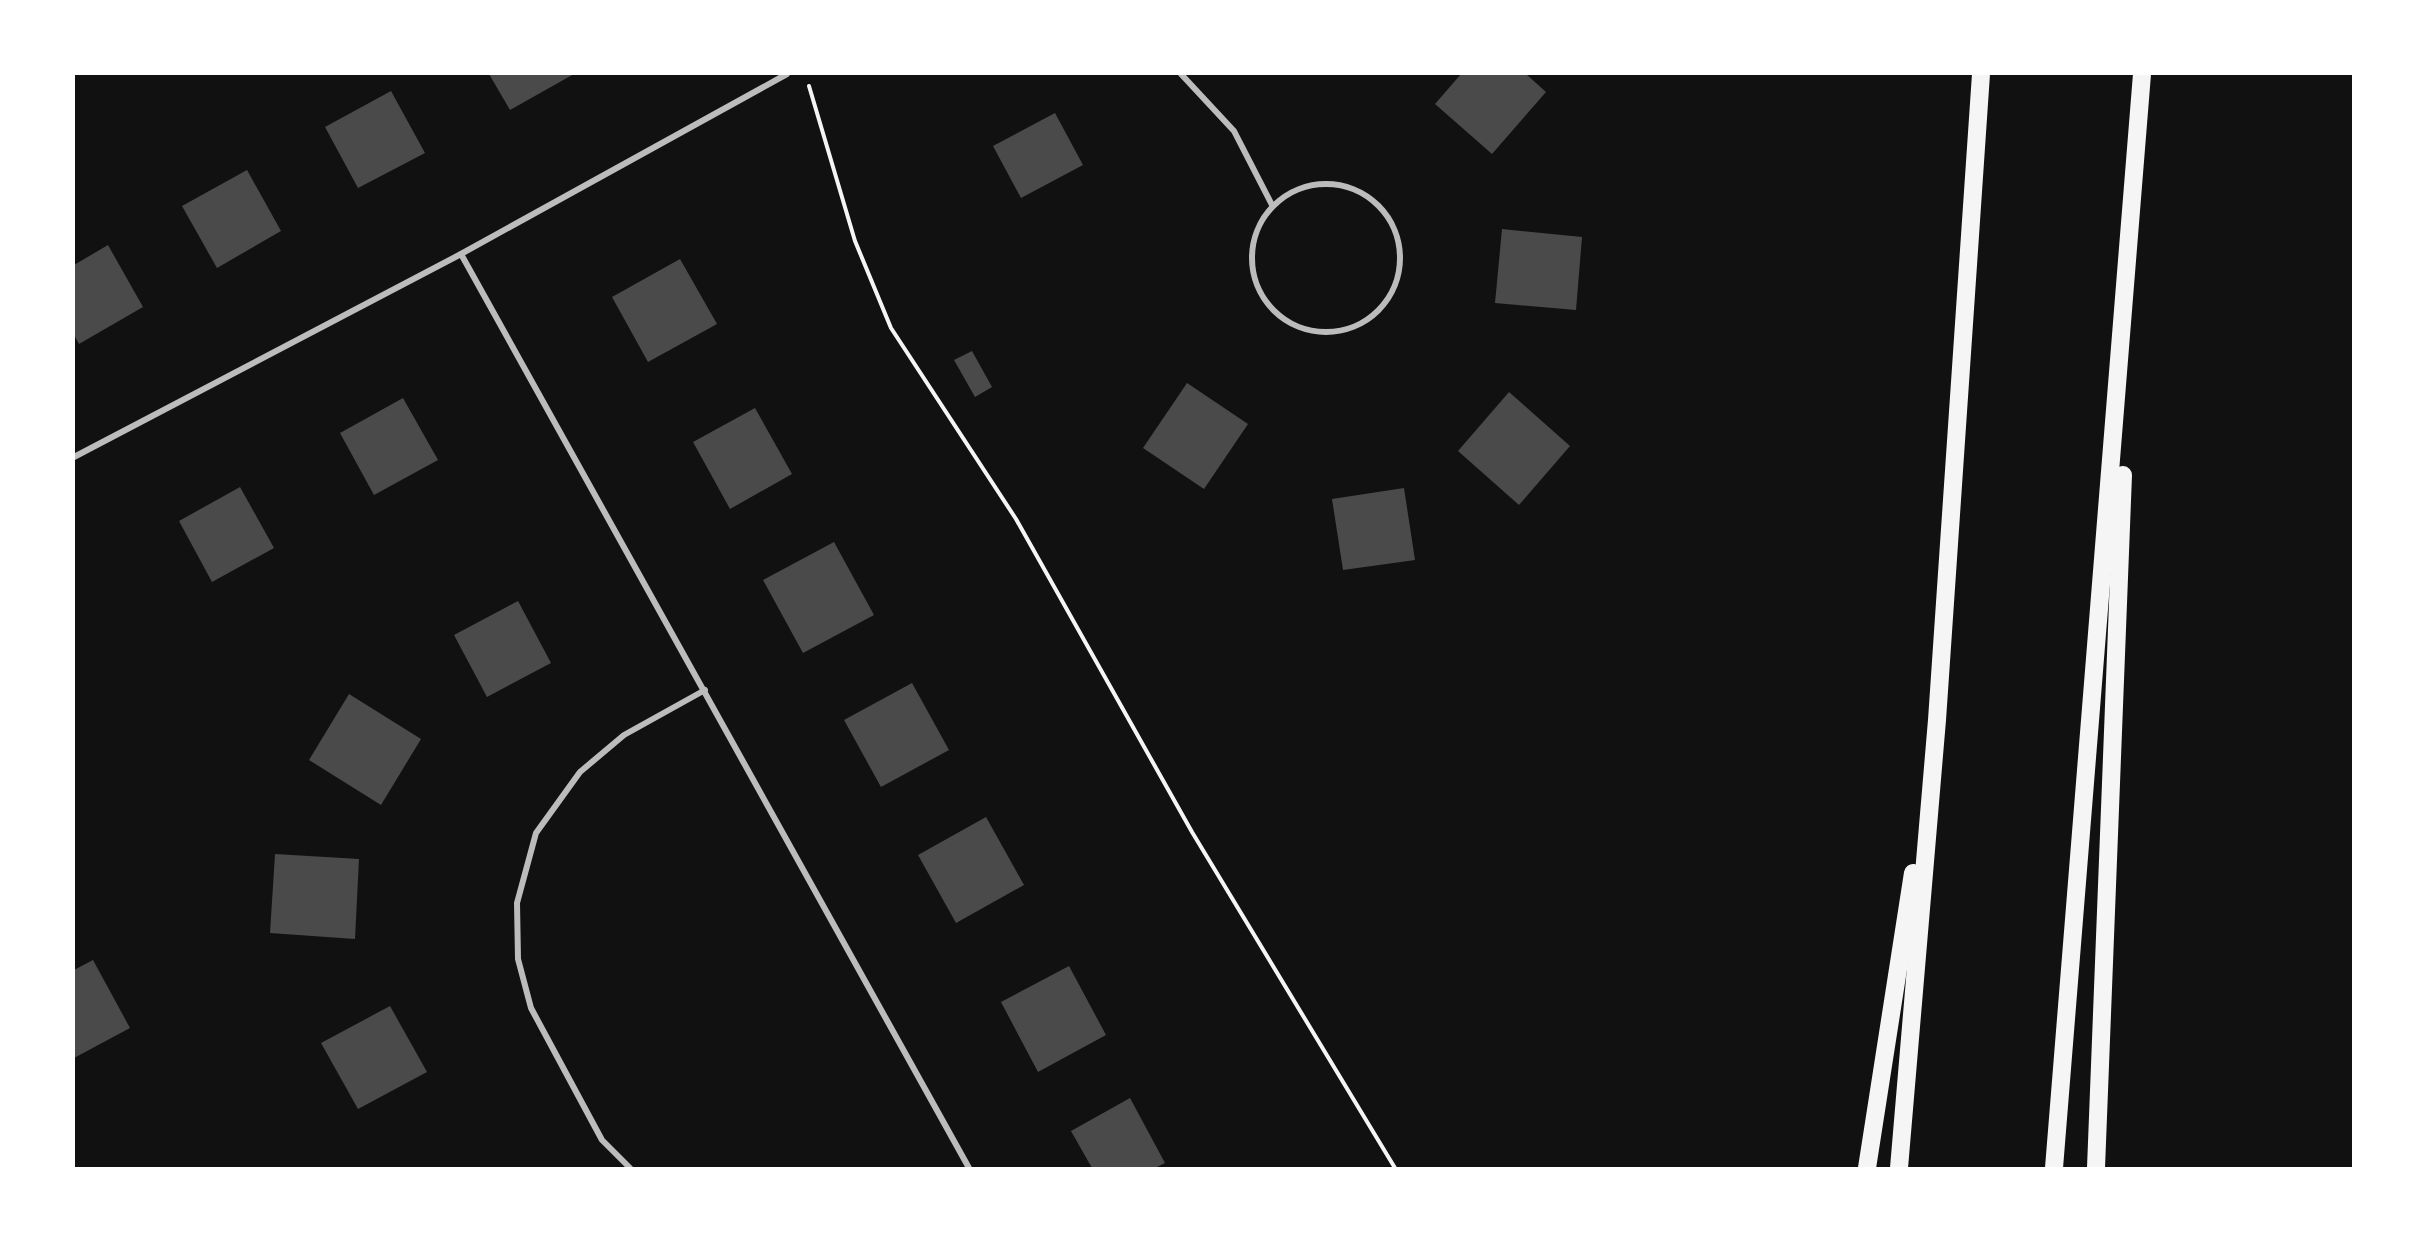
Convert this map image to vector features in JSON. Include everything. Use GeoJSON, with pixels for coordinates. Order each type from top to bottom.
{"type":"FeatureCollection","features":[{"type":"Feature","properties":{"kind":"highway"},"geometry":{"type":"LineString","coordinates":[[1899,1168],[1937,720],[1981,74]]}},
{"type":"Feature","properties":{"kind":"highway"},"geometry":{"type":"LineString","coordinates":[[2054,1168],[2133,214],[2142,74]]}},
{"type":"Feature","properties":{"kind":"highway"},"geometry":{"type":"LineString","coordinates":[[2096,1168],[2133,214]]}},
{"type":"Feature","properties":{"kind":"highway"},"geometry":{"type":"LineString","coordinates":[[1867,1168],[1937,720]]}},
{"type":"Feature","properties":{"kind":"street"},"geometry":{"type":"LineString","coordinates":[[74,457],[461,254],[787,74]]}},
{"type":"Feature","properties":{"kind":"street"},"geometry":{"type":"LineString","coordinates":[[1181,74],[1234,131],[1272,205]]}},
{"type":"Feature","properties":{"kind":"street"},"geometry":{"type":"LineString","coordinates":[[1307,185],[1346,185],[1380,205],[1400,238],[1400,278],[1380,312],[1346,331],[1307,331],[1273,312],[1254,278],[1254,238],[1272,205],[1307,185]]}},
{"type":"Feature","properties":{"kind":"street"},"geometry":{"type":"LineString","coordinates":[[461,254],[969,1168]]}},
{"type":"Feature","properties":{"kind":"street"},"geometry":{"type":"LineString","coordinates":[[630,1168],[602,1140],[531,1008],[518,959],[517,903],[536,832],[580,772],[624,735],[705,690]]}},
{"type":"Feature","properties":{"kind":"path"},"geometry":{"type":"LineString","coordinates":[[808,85],[855,241],[891,328],[1016,519],[1192,832],[1395,1168]]}},
{"type":"Feature","properties":{"kind":"building"},"geometry":{"type":"Polygon","coordinates":[[[489,74],[574,74],[510,110],[489,74]]]}},
{"type":"Feature","properties":{"kind":"building"},"geometry":{"type":"Polygon","coordinates":[[[1461,74],[1526,74],[1546,92],[1492,154],[1435,104],[1461,74]]]}},
{"type":"Feature","properties":{"kind":"building"},"geometry":{"type":"Polygon","coordinates":[[[391,91],[425,153],[358,188],[325,127],[391,91]]]}},
{"type":"Feature","properties":{"kind":"building"},"geometry":{"type":"Polygon","coordinates":[[[1055,113],[1083,165],[1021,198],[993,146],[1055,113]]]}},
{"type":"Feature","properties":{"kind":"building"},"geometry":{"type":"Polygon","coordinates":[[[247,170],[281,231],[217,268],[182,206],[247,170]]]}},
{"type":"Feature","properties":{"kind":"building"},"geometry":{"type":"Polygon","coordinates":[[[1502,229],[1582,237],[1576,310],[1495,303],[1502,229]]]}},
{"type":"Feature","properties":{"kind":"building"},"geometry":{"type":"Polygon","coordinates":[[[108,245],[143,307],[79,344],[74,335],[74,265],[108,245]]]}},
{"type":"Feature","properties":{"kind":"building"},"geometry":{"type":"Polygon","coordinates":[[[680,259],[717,324],[648,362],[612,297],[680,259]]]}},
{"type":"Feature","properties":{"kind":"building"},"geometry":{"type":"Polygon","coordinates":[[[972,351],[992,387],[975,397],[954,360],[972,351]]]}},
{"type":"Feature","properties":{"kind":"building"},"geometry":{"type":"Polygon","coordinates":[[[1187,383],[1248,424],[1204,489],[1143,448],[1187,383]]]}},
{"type":"Feature","properties":{"kind":"building"},"geometry":{"type":"Polygon","coordinates":[[[1509,392],[1570,446],[1519,505],[1458,451],[1509,392]]]}},
{"type":"Feature","properties":{"kind":"building"},"geometry":{"type":"Polygon","coordinates":[[[403,398],[438,460],[374,495],[340,433],[403,398]]]}},
{"type":"Feature","properties":{"kind":"building"},"geometry":{"type":"Polygon","coordinates":[[[755,408],[792,474],[730,509],[693,442],[755,408]]]}},
{"type":"Feature","properties":{"kind":"building"},"geometry":{"type":"Polygon","coordinates":[[[240,487],[274,548],[212,582],[179,521],[240,487]]]}},
{"type":"Feature","properties":{"kind":"building"},"geometry":{"type":"Polygon","coordinates":[[[1404,488],[1415,560],[1343,570],[1332,499],[1404,488]]]}},
{"type":"Feature","properties":{"kind":"building"},"geometry":{"type":"Polygon","coordinates":[[[834,542],[874,615],[803,653],[763,580],[834,542]]]}},
{"type":"Feature","properties":{"kind":"building"},"geometry":{"type":"Polygon","coordinates":[[[518,601],[551,663],[487,697],[454,635],[518,601]]]}},
{"type":"Feature","properties":{"kind":"building"},"geometry":{"type":"Polygon","coordinates":[[[912,683],[949,750],[881,787],[844,720],[912,683]]]}},
{"type":"Feature","properties":{"kind":"building"},"geometry":{"type":"Polygon","coordinates":[[[349,694],[421,739],[381,805],[309,760],[349,694]]]}},
{"type":"Feature","properties":{"kind":"building"},"geometry":{"type":"Polygon","coordinates":[[[986,817],[1024,885],[956,923],[918,855],[986,817]]]}},
{"type":"Feature","properties":{"kind":"building"},"geometry":{"type":"Polygon","coordinates":[[[275,854],[359,859],[355,939],[270,933],[275,854]]]}},
{"type":"Feature","properties":{"kind":"building"},"geometry":{"type":"Polygon","coordinates":[[[93,960],[130,1028],[74,1058],[74,970],[93,960]]]}},
{"type":"Feature","properties":{"kind":"building"},"geometry":{"type":"Polygon","coordinates":[[[1069,966],[1106,1035],[1038,1072],[1001,1002],[1069,966]]]}},
{"type":"Feature","properties":{"kind":"building"},"geometry":{"type":"Polygon","coordinates":[[[390,1006],[427,1072],[358,1109],[321,1043],[390,1006]]]}},
{"type":"Feature","properties":{"kind":"building"},"geometry":{"type":"Polygon","coordinates":[[[1130,1098],[1165,1163],[1155,1168],[1092,1168],[1071,1131],[1130,1098]]]}}]}
